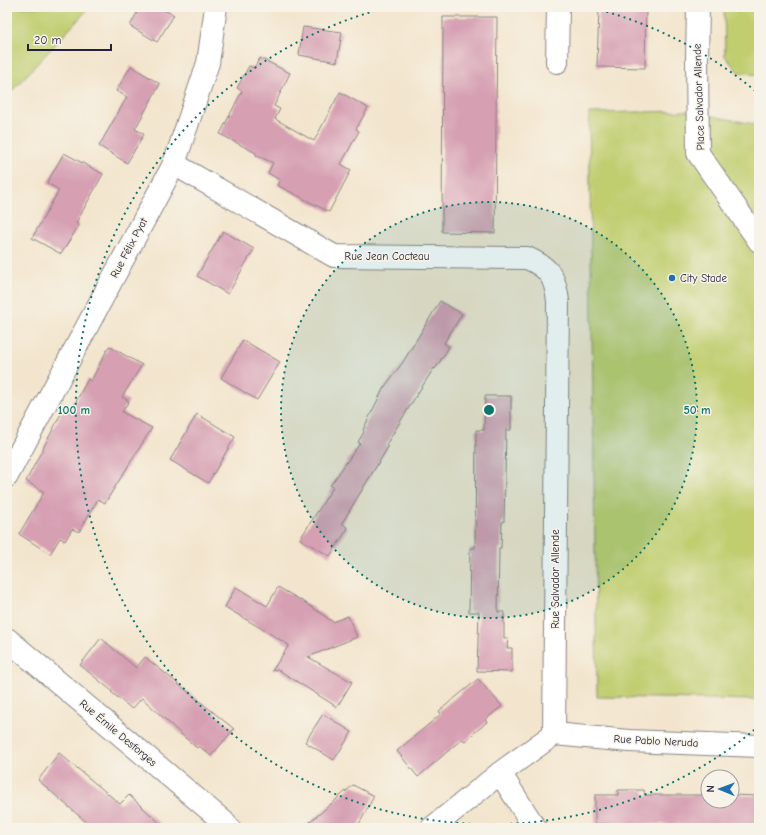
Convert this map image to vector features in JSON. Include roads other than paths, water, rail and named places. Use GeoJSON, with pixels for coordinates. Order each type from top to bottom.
{"type":"FeatureCollection","features":[{"type":"Feature","properties":{"kind":"street","name":"Rue Félix Pyat"},"geometry":{"type":"LineString","coordinates":[[7,476],[174,164],[208,63],[216,7]]}},
{"type":"Feature","properties":{"kind":"street"},"geometry":{"type":"LineString","coordinates":[[557,62],[558,7]]}},
{"type":"Feature","properties":{"kind":"street","name":"Place Salvador Allende"},"geometry":{"type":"LineString","coordinates":[[698,7],[698,153],[759,241]]}},
{"type":"Feature","properties":{"kind":"street","name":"Rue Jean Cocteau"},"geometry":{"type":"LineString","coordinates":[[174,164],[334,256],[527,258],[539,263],[548,272]]}},
{"type":"Feature","properties":{"kind":"street","name":"Rue Salvador Allende"},"geometry":{"type":"LineString","coordinates":[[548,272],[556,285],[558,302],[554,734]]}},
{"type":"Feature","properties":{"kind":"street","name":"Rue Émile Desforges"},"geometry":{"type":"LineString","coordinates":[[7,639],[224,822],[228,828]]}},
{"type":"Feature","properties":{"kind":"street"},"geometry":{"type":"LineString","coordinates":[[432,828],[500,773],[554,734]]}},
{"type":"Feature","properties":{"kind":"street","name":"Rue Pablo Neruda"},"geometry":{"type":"LineString","coordinates":[[554,734],[629,741],[759,746]]}},
{"type":"Feature","properties":{"kind":"street"},"geometry":{"type":"LineString","coordinates":[[500,773],[535,828]]}},
{"type":"Feature","properties":{"kind":"place","name":"City Stade"},"geometry":{"type":"Point","coordinates":[672,278]}}]}
